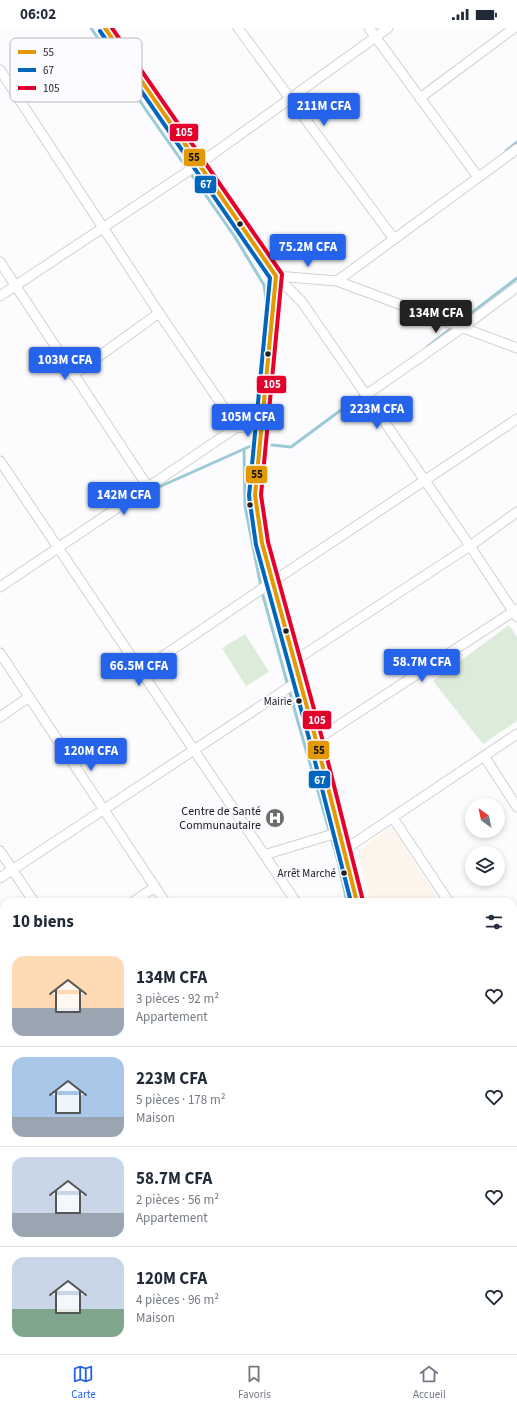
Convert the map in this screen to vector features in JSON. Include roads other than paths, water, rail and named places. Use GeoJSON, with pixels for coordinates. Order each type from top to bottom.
{"type":"FeatureCollection","features":[{"type":"Feature","properties":{"kind":"street"},"geometry":{"type":"LineString","coordinates":[[104,28],[111,38]]}},
{"type":"Feature","properties":{"kind":"street"},"geometry":{"type":"LineString","coordinates":[[238,28],[394,240]]}},
{"type":"Feature","properties":{"kind":"street"},"geometry":{"type":"LineString","coordinates":[[369,28],[478,178]]}},
{"type":"Feature","properties":{"kind":"street"},"geometry":{"type":"LineString","coordinates":[[0,296],[199,164],[388,28]]}},
{"type":"Feature","properties":{"kind":"street"},"geometry":{"type":"LineString","coordinates":[[420,98],[514,28]]}},
{"type":"Feature","properties":{"kind":"street"},"geometry":{"type":"LineString","coordinates":[[0,70],[10,85]]}},
{"type":"Feature","properties":{"kind":"street"},"geometry":{"type":"LineString","coordinates":[[142,82],[276,276],[302,302],[516,612],[316,740]]}},
{"type":"Feature","properties":{"kind":"street"},"geometry":{"type":"LineString","coordinates":[[21,102],[159,313],[237,428]]}},
{"type":"Feature","properties":{"kind":"street"},"geometry":{"type":"LineString","coordinates":[[338,281],[517,149]]}},
{"type":"Feature","properties":{"kind":"street"},"geometry":{"type":"LineString","coordinates":[[0,262],[148,487]]}},
{"type":"Feature","properties":{"kind":"street"},"geometry":{"type":"LineString","coordinates":[[276,276],[338,281],[517,348]]}},
{"type":"Feature","properties":{"kind":"street"},"geometry":{"type":"LineString","coordinates":[[276,276],[260,428],[255,495],[262,543],[316,740],[356,898]]}},
{"type":"Feature","properties":{"kind":"street"},"geometry":{"type":"LineString","coordinates":[[366,395],[462,328],[517,287]]}},
{"type":"Feature","properties":{"kind":"street"},"geometry":{"type":"LineString","coordinates":[[73,375],[159,313]]}},
{"type":"Feature","properties":{"kind":"street"},"geometry":{"type":"LineString","coordinates":[[141,671],[517,419]]}},
{"type":"Feature","properties":{"kind":"street"},"geometry":{"type":"LineString","coordinates":[[0,587],[237,428],[260,428]]}},
{"type":"Feature","properties":{"kind":"street"},"geometry":{"type":"LineString","coordinates":[[0,462],[293,898]]}},
{"type":"Feature","properties":{"kind":"street"},"geometry":{"type":"LineString","coordinates":[[294,661],[470,546],[517,512]]}},
{"type":"Feature","properties":{"kind":"street"},"geometry":{"type":"LineString","coordinates":[[0,653],[162,898]]}},
{"type":"Feature","properties":{"kind":"street"},"geometry":{"type":"LineString","coordinates":[[0,878],[300,680]]}},
{"type":"Feature","properties":{"kind":"street"},"geometry":{"type":"LineString","coordinates":[[0,717],[29,697]]}},
{"type":"Feature","properties":{"kind":"street"},"geometry":{"type":"LineString","coordinates":[[344,850],[517,734]]}},
{"type":"Feature","properties":{"kind":"street"},"geometry":{"type":"LineString","coordinates":[[484,756],[517,807]]}},
{"type":"Feature","properties":{"kind":"street"},"geometry":{"type":"LineString","coordinates":[[393,818],[446,898]]}},
{"type":"Feature","properties":{"kind":"street"},"geometry":{"type":"LineString","coordinates":[[264,855],[340,832]]}},
{"type":"Feature","properties":{"kind":"street"},"geometry":{"type":"LineString","coordinates":[[0,851],[31,898]]}},
{"type":"Feature","properties":{"kind":"street"},"geometry":{"type":"LineString","coordinates":[[139,898],[155,887]]}},
{"type":"Feature","properties":{"kind":"waterway"},"geometry":{"type":"LineString","coordinates":[[91,28],[98,38]]}},
{"type":"Feature","properties":{"kind":"waterway"},"geometry":{"type":"LineString","coordinates":[[141,102],[235,237],[264,285],[267,306],[253,445],[150,491]]}},
{"type":"Feature","properties":{"kind":"waterway"},"geometry":{"type":"LineString","coordinates":[[506,151],[517,142]]}},
{"type":"Feature","properties":{"kind":"waterway"},"geometry":{"type":"LineString","coordinates":[[427,347],[517,278]]}},
{"type":"Feature","properties":{"kind":"waterway"},"geometry":{"type":"LineString","coordinates":[[272,445],[291,447],[364,393]]}},
{"type":"Feature","properties":{"kind":"waterway"},"geometry":{"type":"LineString","coordinates":[[244,449],[245,506],[262,592],[338,861],[346,898]]}},
{"type":"Feature","properties":{"kind":"place","name":"Mairie"},"geometry":{"type":"Point","coordinates":[299,701]}},
{"type":"Feature","properties":{"kind":"place","name":"Centre de Santé Communautaire"},"geometry":{"type":"Point","coordinates":[275,818]}},
{"type":"Feature","properties":{"kind":"place","name":"Arrêt Marché"},"geometry":{"type":"Point","coordinates":[344,873]}}]}
